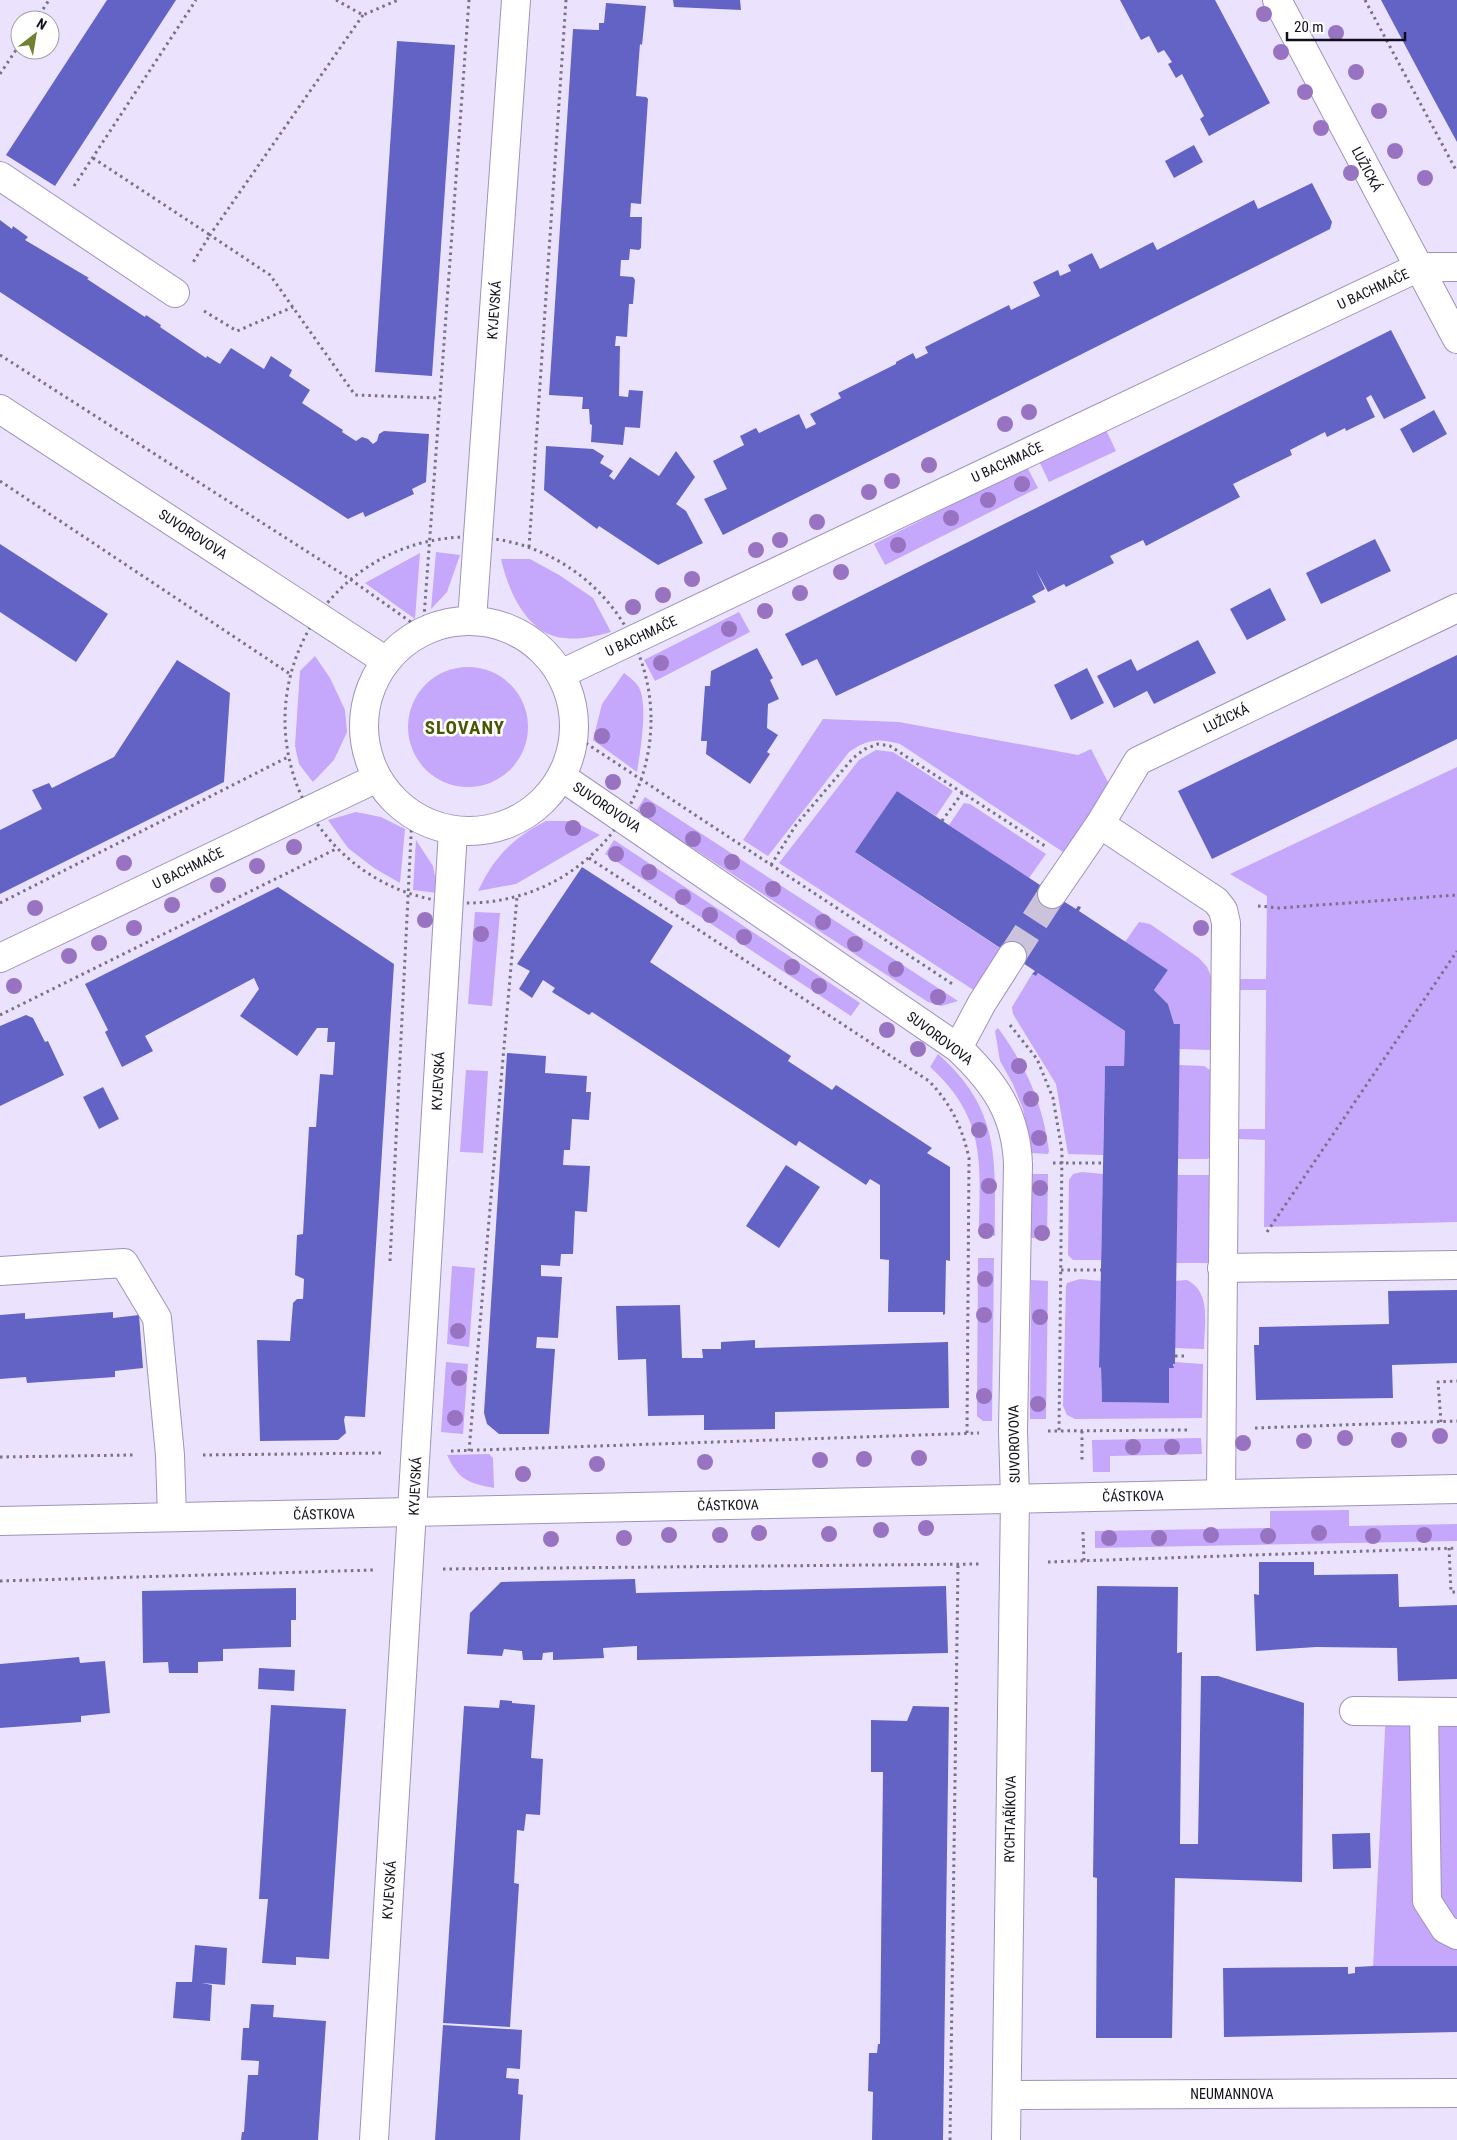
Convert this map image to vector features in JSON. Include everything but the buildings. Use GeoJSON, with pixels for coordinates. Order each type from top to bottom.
{"type":"FeatureCollection","features":[{"type":"Feature","properties":{"kind":"street","name":"KYJEVSKÁ"},"geometry":{"type":"LineString","coordinates":[[472,620],[516,0]]}},
{"type":"Feature","properties":{"kind":"street","name":"LUŽICKÁ"},"geometry":{"type":"LineString","coordinates":[[1278,0],[1457,339]]}},
{"type":"Feature","properties":{"kind":"street"},"geometry":{"type":"LineString","coordinates":[[0,176],[175,294]]}},
{"type":"Feature","properties":{"kind":"street","name":"U BACHMAČE"},"geometry":{"type":"LineString","coordinates":[[561,674],[1419,267],[1457,267]]}},
{"type":"Feature","properties":{"kind":"street","name":"SUVOROVOVA"},"geometry":{"type":"LineString","coordinates":[[0,408],[386,661]]}},
{"type":"Feature","properties":{"kind":"street","name":"LUŽICKÁ"},"geometry":{"type":"LineString","coordinates":[[1052,894],[1100,824],[1138,761],[1457,608]]}},
{"type":"Feature","properties":{"kind":"street"},"geometry":{"type":"LineString","coordinates":[[472,620],[507,628],[538,646],[561,674],[572,704],[574,736],[571,757],[562,777],[543,802],[516,821],[485,831],[453,831],[432,825],[412,816],[392,799],[377,778],[365,748],[364,718],[370,687],[386,661],[402,644],[423,631],[446,623],[472,620]]}},
{"type":"Feature","properties":{"kind":"street","name":"SUVOROVOVA"},"geometry":{"type":"LineString","coordinates":[[562,777],[958,1048],[983,1072],[1004,1105],[1013,1129],[1018,1164],[1013,1431],[1015,1498]]}},
{"type":"Feature","properties":{"kind":"street","name":"U BACHMAČE"},"geometry":{"type":"LineString","coordinates":[[0,958],[377,778]]}},
{"type":"Feature","properties":{"kind":"street"},"geometry":{"type":"LineString","coordinates":[[1100,824],[1216,901],[1222,910],[1226,923],[1233,1268],[1221,1430],[1221,1494]]}},
{"type":"Feature","properties":{"kind":"street","name":"KYJEVSKÁ"},"geometry":{"type":"LineString","coordinates":[[374,2140],[410,1569],[453,831]]}},
{"type":"Feature","properties":{"kind":"street"},"geometry":{"type":"LineString","coordinates":[[958,1048],[982,1004],[1012,956]]}},
{"type":"Feature","properties":{"kind":"street"},"geometry":{"type":"LineString","coordinates":[[0,1271],[124,1263],[157,1318],[170,1455],[172,1517]]}},
{"type":"Feature","properties":{"kind":"street"},"geometry":{"type":"LineString","coordinates":[[1233,1268],[1457,1265]]}},
{"type":"Feature","properties":{"kind":"street","name":"ČÁSTKOVA"},"geometry":{"type":"LineString","coordinates":[[0,1521],[1457,1489]]}},
{"type":"Feature","properties":{"kind":"street","name":"RYCHTAŘÍKOVA"},"geometry":{"type":"LineString","coordinates":[[1006,2140],[1015,1498]]}},
{"type":"Feature","properties":{"kind":"street"},"geometry":{"type":"LineString","coordinates":[[1354,1711],[1457,1712]]}},
{"type":"Feature","properties":{"kind":"street"},"geometry":{"type":"LineString","coordinates":[[1424,1712],[1427,1902],[1445,1929],[1457,1934]]}},
{"type":"Feature","properties":{"kind":"street","name":"NEUMANNOVA"},"geometry":{"type":"LineString","coordinates":[[1007,2095],[1457,2093]]}},
{"type":"Feature","properties":{"kind":"path"},"geometry":{"type":"LineString","coordinates":[[56,213],[196,0]]}},
{"type":"Feature","properties":{"kind":"path"},"geometry":{"type":"LineString","coordinates":[[336,0],[363,15]]}},
{"type":"Feature","properties":{"kind":"path"},"geometry":{"type":"LineString","coordinates":[[210,235],[363,15],[398,0]]}},
{"type":"Feature","properties":{"kind":"path"},"geometry":{"type":"LineString","coordinates":[[423,631],[438,398],[469,0]]}},
{"type":"Feature","properties":{"kind":"path"},"geometry":{"type":"LineString","coordinates":[[529,547],[566,0]]}},
{"type":"Feature","properties":{"kind":"path"},"geometry":{"type":"LineString","coordinates":[[1366,0],[1457,172]]}},
{"type":"Feature","properties":{"kind":"path"},"geometry":{"type":"LineString","coordinates":[[0,74],[10,59]]}},
{"type":"Feature","properties":{"kind":"path"},"geometry":{"type":"LineString","coordinates":[[93,158],[270,275],[355,395],[438,398]]}},
{"type":"Feature","properties":{"kind":"path"},"geometry":{"type":"LineString","coordinates":[[175,294],[237,331],[293,307]]}},
{"type":"Feature","properties":{"kind":"path"},"geometry":{"type":"LineString","coordinates":[[0,354],[350,579],[423,631]]}},
{"type":"Feature","properties":{"kind":"path"},"geometry":{"type":"LineString","coordinates":[[0,481],[290,674]]}},
{"type":"Feature","properties":{"kind":"path"},"geometry":{"type":"LineString","coordinates":[[477,537],[504,540],[529,547],[560,561],[588,581],[611,605],[633,639],[650,691],[651,737],[642,781],[623,819],[589,858],[555,882],[517,897],[483,903],[449,902],[408,893],[371,875],[338,848],[309,810],[288,757],[285,715],[290,674],[301,643],[317,615],[350,579],[387,556],[428,541],[477,537]]}},
{"type":"Feature","properties":{"kind":"path"},"geometry":{"type":"LineString","coordinates":[[771,865],[796,825],[853,758],[865,749],[878,744],[890,746],[1072,864]]}},
{"type":"Feature","properties":{"kind":"path"},"geometry":{"type":"LineString","coordinates":[[0,903],[288,757]]}},
{"type":"Feature","properties":{"kind":"path"},"geometry":{"type":"LineString","coordinates":[[942,821],[963,792]]}},
{"type":"Feature","properties":{"kind":"path"},"geometry":{"type":"LineString","coordinates":[[389,1267],[412,816]]}},
{"type":"Feature","properties":{"kind":"path"},"geometry":{"type":"LineString","coordinates":[[0,1015],[338,848]]}},
{"type":"Feature","properties":{"kind":"path"},"geometry":{"type":"LineString","coordinates":[[589,858],[929,1081],[943,1096],[955,1114],[964,1134],[969,1158],[967,1433]]}},
{"type":"Feature","properties":{"kind":"path"},"geometry":{"type":"LineString","coordinates":[[1216,901],[1279,908],[1457,895]]}},
{"type":"Feature","properties":{"kind":"path"},"geometry":{"type":"LineString","coordinates":[[469,1450],[517,897]]}},
{"type":"Feature","properties":{"kind":"path"},"geometry":{"type":"LineString","coordinates":[[1233,1268],[1457,951]]}},
{"type":"Feature","properties":{"kind":"path"},"geometry":{"type":"LineString","coordinates":[[1018,1164],[1103,1163]]}},
{"type":"Feature","properties":{"kind":"path"},"geometry":{"type":"LineString","coordinates":[[1061,1270],[1101,1270]]}},
{"type":"Feature","properties":{"kind":"path"},"geometry":{"type":"LineString","coordinates":[[1441,1422],[1438,1382],[1457,1381]]}},
{"type":"Feature","properties":{"kind":"path"},"geometry":{"type":"LineString","coordinates":[[0,1456],[380,1453],[1013,1431],[1221,1430],[1457,1421]]}},
{"type":"Feature","properties":{"kind":"path"},"geometry":{"type":"LineString","coordinates":[[380,1444],[380,1453]]}},
{"type":"Feature","properties":{"kind":"path"},"geometry":{"type":"LineString","coordinates":[[1449,1548],[1451,1592],[1457,1592]]}},
{"type":"Feature","properties":{"kind":"path"},"geometry":{"type":"LineString","coordinates":[[0,1582],[410,1569],[1014,1564],[1457,1548]]}},
{"type":"Feature","properties":{"kind":"path"},"geometry":{"type":"LineString","coordinates":[[950,2140],[958,1564]]}},
{"type":"Feature","properties":{"kind":"shaded area"},"geometry":{"type":"Polygon","coordinates":[[[1106,430],[1116,451],[1049,482],[1039,461],[1106,430]]]}},
{"type":"Feature","properties":{"kind":"shaded area"},"geometry":{"type":"Polygon","coordinates":[[[1027,467],[1038,488],[885,565],[874,544],[1027,467]]]}},
{"type":"Feature","properties":{"kind":"shaded area"},"geometry":{"type":"Polygon","coordinates":[[[436,552],[460,555],[447,592],[431,609],[436,552]]]}},
{"type":"Feature","properties":{"kind":"shaded area"},"geometry":{"type":"Polygon","coordinates":[[[420,553],[415,619],[365,583],[420,553]]]}},
{"type":"Feature","properties":{"kind":"shaded area"},"geometry":{"type":"Polygon","coordinates":[[[501,559],[530,559],[559,575],[593,598],[611,632],[588,637],[565,638],[552,635],[540,629],[521,609],[514,597],[501,559]]]}},
{"type":"Feature","properties":{"kind":"shaded area"},"geometry":{"type":"Polygon","coordinates":[[[739,612],[750,632],[655,681],[644,660],[739,612]]]}},
{"type":"Feature","properties":{"kind":"shaded area"},"geometry":{"type":"Polygon","coordinates":[[[315,656],[330,678],[345,710],[347,732],[334,760],[313,782],[299,764],[295,746],[300,671],[315,656]]]}},
{"type":"Feature","properties":{"kind":"shaded area"},"geometry":{"type":"Polygon","coordinates":[[[468,667],[480,668],[491,672],[501,677],[510,685],[518,694],[523,704],[527,715],[527,739],[523,750],[518,760],[510,769],[501,777],[491,782],[480,786],[468,787],[456,786],[445,782],[435,777],[426,769],[418,760],[413,750],[409,739],[408,727],[409,715],[413,704],[418,694],[426,685],[435,677],[445,672],[456,668],[468,667]]]}},
{"type":"Feature","properties":{"kind":"shaded area"},"geometry":{"type":"Polygon","coordinates":[[[624,673],[638,686],[643,704],[643,728],[637,772],[593,740],[602,704],[624,673]]]}},
{"type":"Feature","properties":{"kind":"shaded area"},"geometry":{"type":"Polygon","coordinates":[[[823,719],[899,722],[1078,755],[1091,749],[1111,788],[1066,854],[900,744],[879,740],[873,741],[862,744],[849,752],[768,856],[743,840],[823,719]]]}},
{"type":"Feature","properties":{"kind":"shaded area"},"geometry":{"type":"Polygon","coordinates":[[[876,750],[893,752],[953,791],[936,816],[897,791],[856,853],[1001,949],[975,991],[779,863],[859,760],[876,750]]]}},
{"type":"Feature","properties":{"kind":"shaded area"},"geometry":{"type":"Polygon","coordinates":[[[1457,767],[1457,1222],[1264,1227],[1265,1140],[1239,1139],[1239,1129],[1265,1129],[1266,990],[1240,990],[1240,979],[1266,979],[1267,896],[1230,874],[1457,767]]]}},
{"type":"Feature","properties":{"kind":"shaded area"},"geometry":{"type":"Polygon","coordinates":[[[645,797],[958,1001],[941,1006],[928,1002],[636,811],[645,797]]]}},
{"type":"Feature","properties":{"kind":"shaded area"},"geometry":{"type":"Polygon","coordinates":[[[964,803],[970,804],[1046,854],[1029,878],[949,825],[964,803]]]}},
{"type":"Feature","properties":{"kind":"shaded area"},"geometry":{"type":"Polygon","coordinates":[[[356,812],[381,817],[405,829],[400,883],[374,868],[348,848],[328,820],[356,812]]]}},
{"type":"Feature","properties":{"kind":"shaded area"},"geometry":{"type":"Polygon","coordinates":[[[546,821],[573,821],[600,835],[516,884],[478,891],[498,858],[524,834],[546,821]]]}},
{"type":"Feature","properties":{"kind":"shaded area"},"geometry":{"type":"Polygon","coordinates":[[[416,840],[433,866],[438,893],[413,890],[416,840]]]}},
{"type":"Feature","properties":{"kind":"shaded area"},"geometry":{"type":"Polygon","coordinates":[[[614,840],[860,1003],[851,1016],[605,854],[614,840]]]}},
{"type":"Feature","properties":{"kind":"shaded area"},"geometry":{"type":"Polygon","coordinates":[[[475,912],[500,913],[492,1006],[468,1004],[475,912]]]}},
{"type":"Feature","properties":{"kind":"shaded area"},"geometry":{"type":"Polygon","coordinates":[[[1139,922],[1150,924],[1199,958],[1207,967],[1214,983],[1211,1050],[1179,1049],[1180,1025],[1174,1024],[1168,1004],[1154,990],[1168,970],[1125,942],[1139,922]]]}},
{"type":"Feature","properties":{"kind":"shaded area"},"geometry":{"type":"Polygon","coordinates":[[[1038,973],[1125,1031],[1124,1066],[1105,1066],[1103,1155],[1068,1154],[1056,1084],[1013,1014],[1012,1007],[1032,974],[1036,976],[1038,973]]]}},
{"type":"Feature","properties":{"kind":"shaded area"},"geometry":{"type":"Polygon","coordinates":[[[998,1028],[1025,1071],[1038,1101],[1046,1134],[1048,1154],[1032,1153],[1023,1109],[1013,1084],[1000,1061],[995,1031],[998,1028]]]}},
{"type":"Feature","properties":{"kind":"shaded area"},"geometry":{"type":"Polygon","coordinates":[[[938,1054],[959,1075],[973,1095],[984,1116],[994,1159],[995,1236],[979,1234],[980,1186],[976,1144],[971,1124],[962,1105],[949,1086],[930,1067],[938,1054]]]}},
{"type":"Feature","properties":{"kind":"shaded area"},"geometry":{"type":"Polygon","coordinates":[[[1179,1065],[1204,1066],[1210,1070],[1211,1155],[1208,1159],[1177,1159],[1179,1065]]]}},
{"type":"Feature","properties":{"kind":"shaded area"},"geometry":{"type":"Polygon","coordinates":[[[466,1070],[488,1071],[483,1153],[460,1152],[466,1070]]]}},
{"type":"Feature","properties":{"kind":"shaded area"},"geometry":{"type":"Polygon","coordinates":[[[1082,1172],[1103,1174],[1101,1260],[1073,1260],[1068,1255],[1069,1180],[1073,1174],[1082,1172]]]}},
{"type":"Feature","properties":{"kind":"shaded area"},"geometry":{"type":"Polygon","coordinates":[[[1032,1174],[1048,1174],[1047,1239],[1031,1238],[1032,1174]]]}},
{"type":"Feature","properties":{"kind":"shaded area"},"geometry":{"type":"Polygon","coordinates":[[[1177,1175],[1211,1175],[1210,1263],[1175,1263],[1177,1175]]]}},
{"type":"Feature","properties":{"kind":"shaded area"},"geometry":{"type":"Polygon","coordinates":[[[978,1258],[994,1258],[992,1421],[983,1421],[977,1416],[978,1258]]]}},
{"type":"Feature","properties":{"kind":"shaded area"},"geometry":{"type":"Polygon","coordinates":[[[452,1266],[475,1268],[469,1347],[447,1344],[452,1266]]]}},
{"type":"Feature","properties":{"kind":"shaded area"},"geometry":{"type":"Polygon","coordinates":[[[1080,1279],[1101,1281],[1099,1367],[1101,1367],[1102,1402],[1169,1403],[1169,1368],[1173,1368],[1175,1362],[1203,1364],[1202,1418],[1075,1419],[1067,1415],[1063,1406],[1066,1286],[1067,1283],[1080,1279]]]}},
{"type":"Feature","properties":{"kind":"shaded area"},"geometry":{"type":"Polygon","coordinates":[[[1031,1280],[1048,1281],[1046,1419],[1030,1419],[1031,1280]]]}},
{"type":"Feature","properties":{"kind":"shaded area"},"geometry":{"type":"Polygon","coordinates":[[[1187,1280],[1195,1285],[1203,1301],[1205,1310],[1204,1349],[1174,1348],[1175,1281],[1187,1280]]]}},
{"type":"Feature","properties":{"kind":"shaded area"},"geometry":{"type":"Polygon","coordinates":[[[446,1362],[468,1364],[463,1434],[441,1432],[446,1362]]]}},
{"type":"Feature","properties":{"kind":"shaded area"},"geometry":{"type":"Polygon","coordinates":[[[1201,1438],[1202,1454],[1110,1456],[1110,1472],[1093,1472],[1092,1440],[1201,1438]]]}},
{"type":"Feature","properties":{"kind":"shaded area"},"geometry":{"type":"Polygon","coordinates":[[[489,1454],[493,1458],[494,1488],[465,1479],[456,1470],[447,1455],[489,1454]]]}},
{"type":"Feature","properties":{"kind":"shaded area"},"geometry":{"type":"Polygon","coordinates":[[[1349,1510],[1349,1526],[1457,1524],[1457,1541],[1095,1548],[1095,1531],[1270,1528],[1270,1511],[1349,1510]]]}},
{"type":"Feature","properties":{"kind":"shaded area"},"geometry":{"type":"Polygon","coordinates":[[[1386,1711],[1457,1712],[1457,1966],[1373,1968],[1386,1711]]]}},
{"type":"Feature","properties":{"kind":"tunnel"},"geometry":{"type":"LineString","coordinates":[[1012,956],[1052,894]]}},
{"type":"Feature","properties":{"kind":"district","name":"SLOVANY"},"geometry":{"type":"Point","coordinates":[465,727]}}]}
